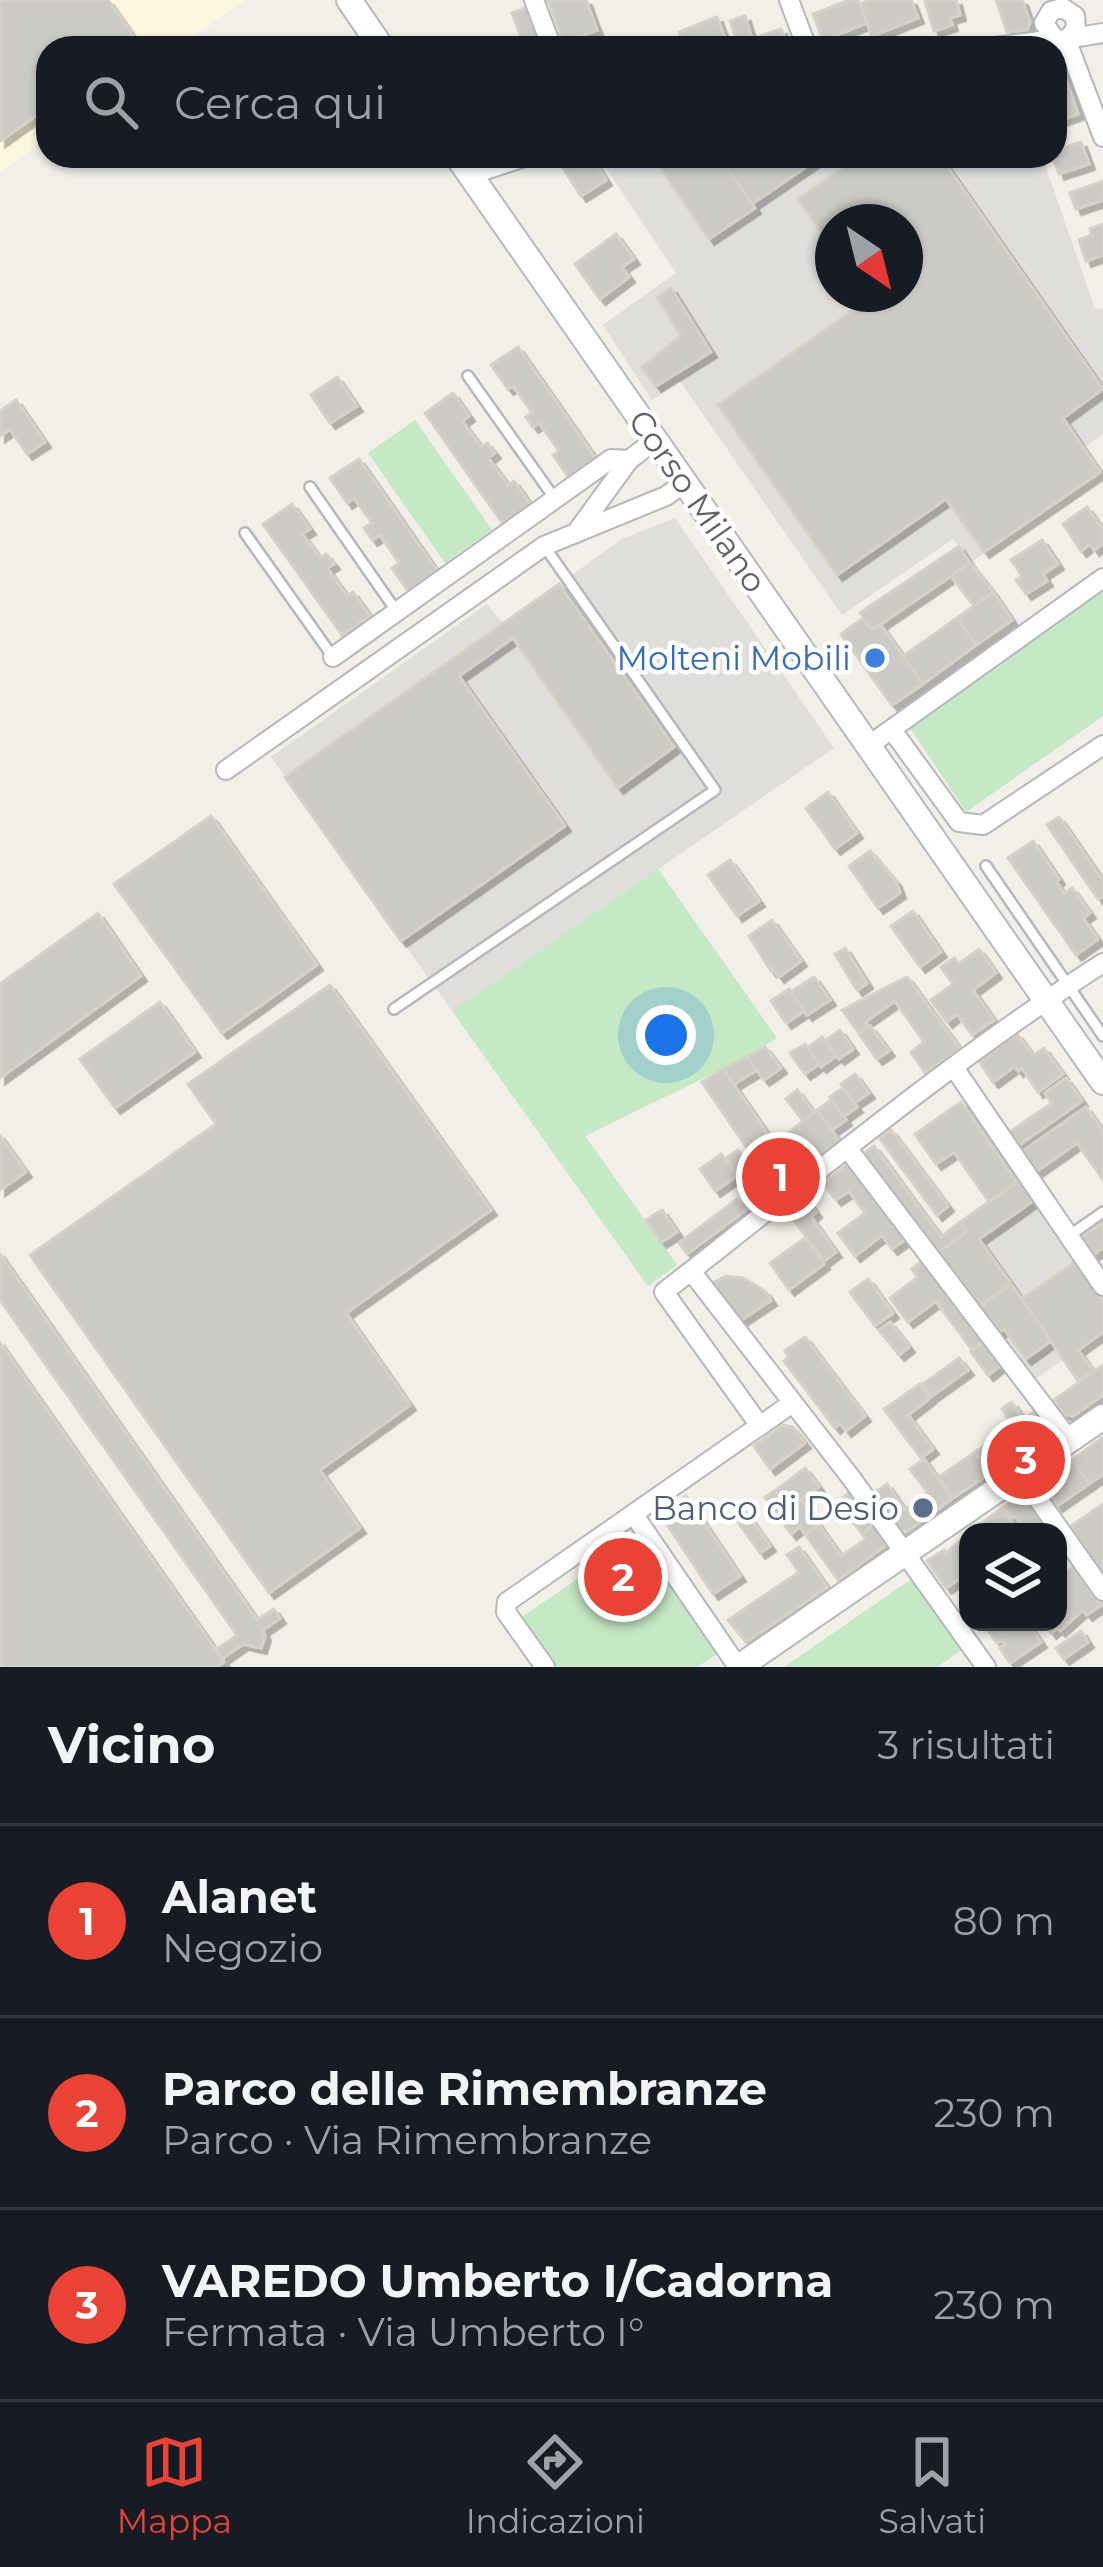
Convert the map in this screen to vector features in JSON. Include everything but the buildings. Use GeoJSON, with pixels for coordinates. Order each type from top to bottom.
{"type":"FeatureCollection","features":[{"type":"Feature","properties":{"kind":"main road"},"geometry":{"type":"LineString","coordinates":[[349,0],[374,36]]}},
{"type":"Feature","properties":{"kind":"main road","name":"Corso Milano"},"geometry":{"type":"LineString","coordinates":[[466,168],[1103,1082]]}},
{"type":"Feature","properties":{"kind":"main road"},"geometry":{"type":"LineString","coordinates":[[738,1667],[1103,1417]]}},
{"type":"Feature","properties":{"kind":"street"},"geometry":{"type":"LineString","coordinates":[[534,0],[548,36]]}},
{"type":"Feature","properties":{"kind":"street"},"geometry":{"type":"LineString","coordinates":[[789,0],[802,36]]}},
{"type":"Feature","properties":{"kind":"street"},"geometry":{"type":"LineString","coordinates":[[1052,8],[1103,24]]}},
{"type":"Feature","properties":{"kind":"street"},"geometry":{"type":"LineString","coordinates":[[1052,8],[1046,30],[1057,36]]}},
{"type":"Feature","properties":{"kind":"street"},"geometry":{"type":"LineString","coordinates":[[1052,8],[1076,29],[1067,36]]}},
{"type":"Feature","properties":{"kind":"street"},"geometry":{"type":"LineString","coordinates":[[1067,38],[1103,33]]}},
{"type":"Feature","properties":{"kind":"street"},"geometry":{"type":"LineString","coordinates":[[1067,49],[1103,137]]}},
{"type":"Feature","properties":{"kind":"street"},"geometry":{"type":"LineString","coordinates":[[576,533],[629,460],[655,440]]}},
{"type":"Feature","properties":{"kind":"street"},"geometry":{"type":"LineString","coordinates":[[333,657],[611,460],[629,460]]}},
{"type":"Feature","properties":{"kind":"street"},"geometry":{"type":"LineString","coordinates":[[226,770],[544,546],[666,496],[685,482]]}},
{"type":"Feature","properties":{"kind":"street"},"geometry":{"type":"LineString","coordinates":[[868,746],[1103,578]]}},
{"type":"Feature","properties":{"kind":"street"},"geometry":{"type":"LineString","coordinates":[[892,730],[959,822],[969,826],[983,825],[1103,746]]}},
{"type":"Feature","properties":{"kind":"street"},"geometry":{"type":"LineString","coordinates":[[760,1426],[664,1292],[848,1148],[1103,963]]}},
{"type":"Feature","properties":{"kind":"street"},"geometry":{"type":"LineString","coordinates":[[955,1069],[1103,1286]]}},
{"type":"Feature","properties":{"kind":"street"},"geometry":{"type":"LineString","coordinates":[[848,1148],[1070,1441]]}},
{"type":"Feature","properties":{"kind":"street"},"geometry":{"type":"LineString","coordinates":[[691,1271],[906,1552],[986,1667]]}},
{"type":"Feature","properties":{"kind":"street"},"geometry":{"type":"LineString","coordinates":[[544,1667],[506,1612],[507,1602],[791,1404]]}},
{"type":"Feature","properties":{"kind":"street"},"geometry":{"type":"LineString","coordinates":[[1021,1474],[1103,1591]]}},
{"type":"Feature","properties":{"kind":"street"},"geometry":{"type":"LineString","coordinates":[[634,1515],[738,1667]]}},
{"type":"Feature","properties":{"kind":"lane"},"geometry":{"type":"LineString","coordinates":[[468,376],[556,499]]}},
{"type":"Feature","properties":{"kind":"lane"},"geometry":{"type":"LineString","coordinates":[[310,487],[397,612]]}},
{"type":"Feature","properties":{"kind":"lane"},"geometry":{"type":"LineString","coordinates":[[245,533],[333,657]]}},
{"type":"Feature","properties":{"kind":"lane"},"geometry":{"type":"LineString","coordinates":[[394,1009],[715,790],[544,546]]}},
{"type":"Feature","properties":{"kind":"lane"},"geometry":{"type":"LineString","coordinates":[[986,866],[1103,1036]]}},
{"type":"Feature","properties":{"kind":"lane"},"geometry":{"type":"LineString","coordinates":[[1069,1236],[1103,1212]]}},
{"type":"Feature","properties":{"kind":"shaded area"},"geometry":{"type":"Polygon","coordinates":[[[0,0],[246,0],[194,36],[36,36],[36,146],[0,172],[0,0]]]}},
{"type":"Feature","properties":{"kind":"shaded area"},"geometry":{"type":"Polygon","coordinates":[[[606,168],[1046,168],[1095,309],[1103,308],[1103,434],[1083,448],[1100,472],[970,563],[953,539],[842,615],[680,381],[652,400],[603,325],[676,273],[606,168]]]}},
{"type":"Feature","properties":{"kind":"shaded area"},"geometry":{"type":"Polygon","coordinates":[[[675,518],[834,748],[452,1011],[271,757],[487,604],[503,624],[622,539],[675,518]]]}},
{"type":"Feature","properties":{"kind":"shaded area"},"geometry":{"type":"Polygon","coordinates":[[[1019,1181],[1103,1301],[1103,1332],[1035,1379],[936,1255],[1019,1181]]]}},
{"type":"Feature","properties":{"kind":"green space"},"geometry":{"type":"Polygon","coordinates":[[[415,420],[492,530],[445,563],[368,453],[415,420]]]}},
{"type":"Feature","properties":{"kind":"green space"},"geometry":{"type":"Polygon","coordinates":[[[1103,587],[1103,716],[966,812],[909,726],[1103,587]]]}},
{"type":"Feature","properties":{"kind":"green space"},"geometry":{"type":"Polygon","coordinates":[[[658,869],[777,1038],[585,1136],[677,1265],[648,1286],[452,1011],[658,869]]]}},
{"type":"Feature","properties":{"kind":"green space"},"geometry":{"type":"Polygon","coordinates":[[[638,1537],[719,1653],[697,1667],[557,1667],[522,1617],[638,1537]]]}},
{"type":"Feature","properties":{"kind":"green space"},"geometry":{"type":"Polygon","coordinates":[[[913,1578],[963,1649],[937,1667],[784,1667],[913,1578]]]}},
{"type":"Feature","properties":{"kind":"place","name":"Molteni Mobili"},"geometry":{"type":"Point","coordinates":[875,658]}},
{"type":"Feature","properties":{"kind":"place","name":"Alanet"},"geometry":{"type":"Point","coordinates":[781,1177]}},
{"type":"Feature","properties":{"kind":"place","name":"VAREDO Umberto I/Cadorna"},"geometry":{"type":"Point","coordinates":[1026,1460]}},
{"type":"Feature","properties":{"kind":"place","name":"Banco di Desio"},"geometry":{"type":"Point","coordinates":[923,1508]}},
{"type":"Feature","properties":{"kind":"place","name":"Parco delle Rimembranze"},"geometry":{"type":"Point","coordinates":[623,1577]}}]}
